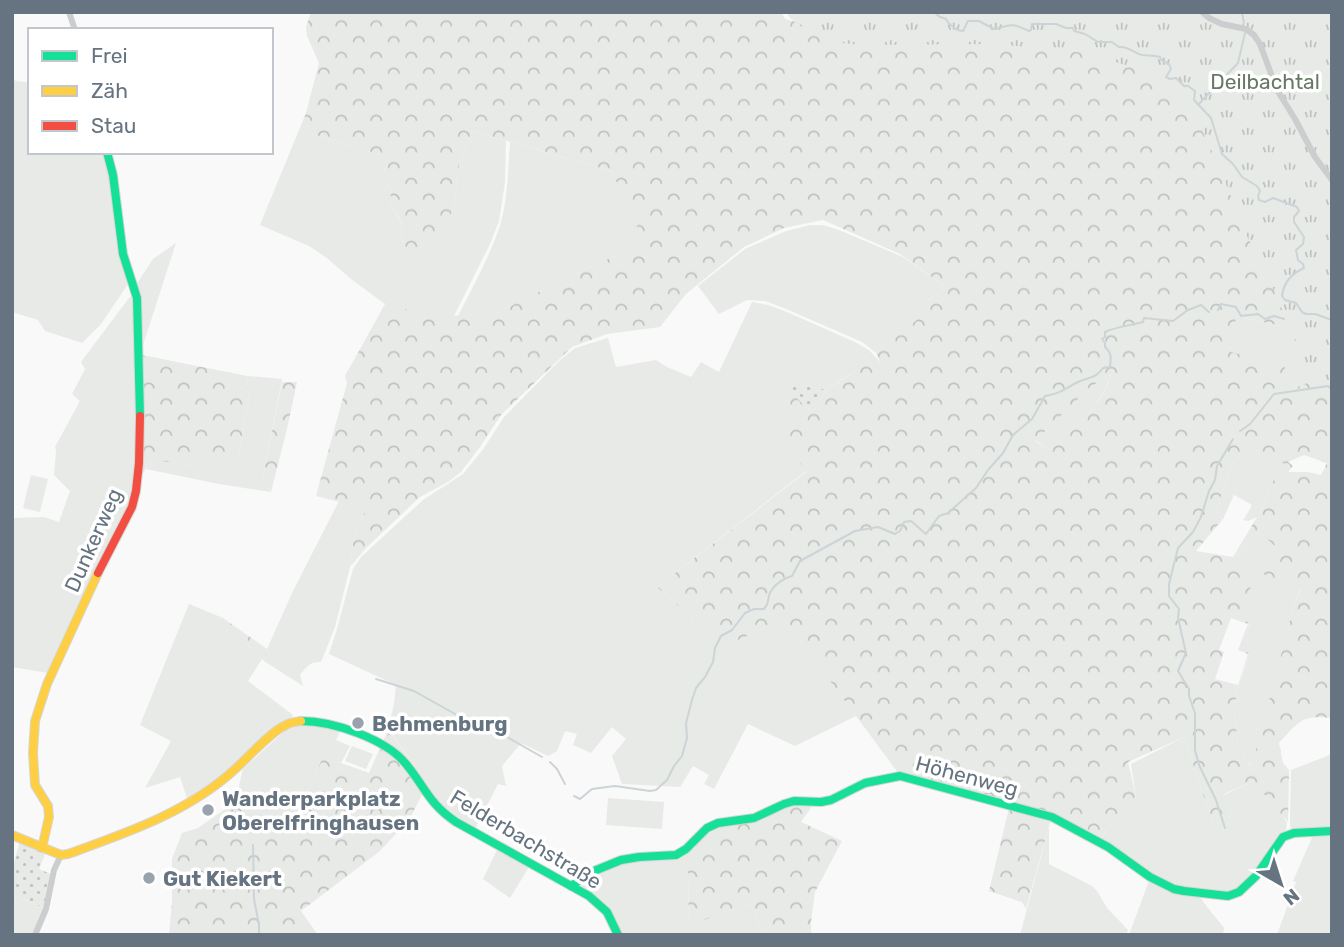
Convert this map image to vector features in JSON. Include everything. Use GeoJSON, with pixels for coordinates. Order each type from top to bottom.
{"type":"FeatureCollection","features":[{"type":"Feature","properties":{"kind":"street"},"geometry":{"type":"LineString","coordinates":[[1202,12],[1222,24],[1246,29],[1254,35],[1276,90],[1315,157],[1332,180]]}},
{"type":"Feature","properties":{"kind":"street","name":"Dunkerweg"},"geometry":{"type":"LineString","coordinates":[[42,848],[49,817],[48,806],[34,785],[35,721],[58,659],[132,507],[139,463],[141,432],[137,298],[123,254],[113,175],[108,154]]}},
{"type":"Feature","properties":{"kind":"street","name":"Felderbachstraße"},"geometry":{"type":"LineString","coordinates":[[61,855],[170,814],[214,787],[284,725],[307,721],[326,724],[383,744],[407,766],[439,810],[603,906],[618,935]]}},
{"type":"Feature","properties":{"kind":"street","name":"Höhenweg"},"geometry":{"type":"LineString","coordinates":[[571,886],[621,859],[678,854],[715,823],[759,817],[772,808],[795,801],[816,803],[831,800],[877,779],[900,776],[1052,817],[1108,846],[1150,877],[1184,891],[1228,896],[1239,892],[1256,876],[1283,837],[1294,833],[1332,831]]}},
{"type":"Feature","properties":{"kind":"street"},"geometry":{"type":"LineString","coordinates":[[12,835],[61,855],[54,870],[46,909],[35,935]]}},
{"type":"Feature","properties":{"kind":"green space"},"geometry":{"type":"Polygon","coordinates":[[[311,12],[781,12],[785,19],[827,30],[1209,16],[1205,12],[1332,12],[1295,323],[1281,326],[1236,316],[1231,352],[1285,365],[1284,376],[1277,391],[1289,391],[1307,383],[1320,384],[1332,391],[1332,718],[1306,719],[1279,743],[1283,763],[1289,770],[1288,822],[1253,781],[1224,794],[1232,815],[1214,827],[1184,737],[1128,762],[1136,796],[1100,839],[1053,816],[899,774],[784,619],[725,646],[657,587],[806,472],[781,432],[800,419],[783,394],[786,387],[808,409],[820,400],[826,390],[868,364],[880,362],[876,353],[923,315],[925,303],[946,287],[900,254],[823,220],[784,228],[744,247],[686,294],[660,327],[607,334],[572,347],[501,415],[461,472],[420,497],[366,548],[350,567],[354,536],[366,509],[316,496],[347,383],[345,376],[385,304],[398,294],[403,299],[403,308],[422,316],[493,315],[626,251],[638,224],[611,171],[472,131],[459,164],[454,206],[441,239],[412,260],[401,238],[402,223],[389,203],[392,190],[381,179],[390,158],[299,130],[319,63],[307,36],[306,27],[311,12]],[[1111,374],[1089,388],[1035,441],[1050,450],[1095,407],[1111,374]],[[1248,446],[1231,465],[1217,516],[1222,519],[1234,494],[1252,505],[1244,519],[1261,511],[1271,483],[1289,466],[1248,446]],[[1304,455],[1288,462],[1293,466],[1288,472],[1321,475],[1327,463],[1304,455]],[[1234,495],[1223,519],[1196,551],[1233,557],[1257,517],[1243,520],[1252,505],[1234,495]],[[1273,516],[1234,558],[1257,568],[1240,619],[1250,623],[1240,650],[1249,653],[1234,710],[1238,744],[1245,760],[1252,765],[1301,588],[1263,574],[1265,564],[1275,546],[1267,539],[1280,522],[1273,516]],[[1231,618],[1219,650],[1224,652],[1215,679],[1238,685],[1248,654],[1238,650],[1248,624],[1231,618]]]}},
{"type":"Feature","properties":{"kind":"green space","name":"Deilbachtal"},"geometry":{"type":"Polygon","coordinates":[[[786,12],[1198,12],[1208,20],[1214,19],[1216,12],[1332,12],[1332,405],[1313,380],[1301,356],[1192,110],[1171,89],[1135,69],[1097,55],[1051,48],[982,44],[841,43],[791,19],[786,12]]]}},
{"type":"Feature","properties":{"kind":"green space"},"geometry":{"type":"Polygon","coordinates":[[[12,80],[28,83],[28,154],[106,154],[128,284],[101,324],[82,343],[45,331],[38,320],[12,312],[12,80]]]}},
{"type":"Feature","properties":{"kind":"green space"},"geometry":{"type":"Polygon","coordinates":[[[299,130],[390,158],[381,179],[392,190],[389,203],[402,224],[401,238],[412,260],[441,239],[454,206],[459,164],[472,131],[506,141],[505,182],[499,221],[454,316],[422,316],[403,308],[403,299],[398,294],[385,304],[309,246],[260,225],[299,130]]]}},
{"type":"Feature","properties":{"kind":"green space"},"geometry":{"type":"Polygon","coordinates":[[[510,142],[611,171],[639,224],[626,251],[493,315],[458,316],[487,258],[501,222],[510,142]]]}},
{"type":"Feature","properties":{"kind":"green space"},"geometry":{"type":"Polygon","coordinates":[[[1243,184],[1332,391],[1308,383],[1289,391],[1276,391],[1284,376],[1284,365],[1231,352],[1235,316],[1281,326],[1243,184]]]}},
{"type":"Feature","properties":{"kind":"green space"},"geometry":{"type":"Polygon","coordinates":[[[823,225],[839,230],[903,257],[946,287],[925,303],[924,315],[876,353],[862,342],[765,301],[747,300],[719,314],[698,286],[745,249],[786,231],[823,225]]]}},
{"type":"Feature","properties":{"kind":"green space"},"geometry":{"type":"Polygon","coordinates":[[[176,243],[142,355],[140,293],[136,285],[153,259],[176,243]]]}},
{"type":"Feature","properties":{"kind":"green space"},"geometry":{"type":"Polygon","coordinates":[[[134,295],[139,431],[131,506],[48,673],[12,667],[12,518],[44,517],[59,522],[70,491],[54,475],[55,447],[80,401],[72,394],[85,369],[81,362],[134,295]]]}},
{"type":"Feature","properties":{"kind":"green space"},"geometry":{"type":"Polygon","coordinates":[[[752,302],[782,310],[853,341],[869,350],[880,362],[845,377],[826,390],[797,383],[783,394],[800,419],[782,432],[806,471],[657,587],[725,646],[784,619],[856,716],[795,746],[748,724],[714,789],[704,784],[709,775],[693,766],[680,787],[622,784],[612,756],[626,739],[612,727],[591,753],[573,745],[577,734],[565,731],[557,751],[548,756],[521,743],[502,766],[506,786],[498,784],[475,829],[465,824],[436,800],[418,774],[420,772],[388,729],[396,685],[329,654],[353,569],[361,557],[423,500],[463,474],[504,417],[575,348],[608,338],[616,367],[656,360],[691,377],[701,362],[719,372],[752,302]]]}},
{"type":"Feature","properties":{"kind":"green space"},"geometry":{"type":"Polygon","coordinates":[[[142,355],[247,376],[249,399],[238,458],[202,458],[185,466],[176,462],[148,464],[140,480],[142,355]]]}},
{"type":"Feature","properties":{"kind":"green space"},"geometry":{"type":"Polygon","coordinates":[[[1111,374],[1094,407],[1060,442],[1050,450],[1035,440],[1089,388],[1111,374]]]}},
{"type":"Feature","properties":{"kind":"green space"},"geometry":{"type":"Polygon","coordinates":[[[247,376],[282,379],[263,483],[271,492],[146,469],[148,464],[159,462],[176,462],[185,466],[202,458],[238,458],[249,399],[247,376]]]}},
{"type":"Feature","properties":{"kind":"green space"},"geometry":{"type":"Polygon","coordinates":[[[282,382],[297,382],[271,492],[263,483],[282,382]]]}},
{"type":"Feature","properties":{"kind":"green space"},"geometry":{"type":"Polygon","coordinates":[[[797,383],[826,390],[820,400],[808,409],[786,387],[797,383]]]}},
{"type":"Feature","properties":{"kind":"green space"},"geometry":{"type":"Polygon","coordinates":[[[1248,446],[1290,465],[1271,483],[1261,511],[1244,520],[1252,505],[1234,494],[1223,519],[1217,516],[1219,502],[1231,465],[1248,446]]]}},
{"type":"Feature","properties":{"kind":"green space"},"geometry":{"type":"Polygon","coordinates":[[[31,475],[48,479],[40,512],[23,508],[31,475]]]}},
{"type":"Feature","properties":{"kind":"green space"},"geometry":{"type":"Polygon","coordinates":[[[339,501],[366,509],[354,536],[350,567],[335,627],[321,662],[306,667],[300,675],[303,686],[264,661],[293,591],[339,501]]]}},
{"type":"Feature","properties":{"kind":"green space"},"geometry":{"type":"Polygon","coordinates":[[[1273,516],[1281,522],[1268,539],[1275,545],[1272,553],[1301,587],[1253,765],[1245,760],[1238,744],[1234,710],[1249,654],[1239,650],[1250,624],[1240,619],[1256,568],[1233,559],[1273,516]]]}},
{"type":"Feature","properties":{"kind":"green space"},"geometry":{"type":"Polygon","coordinates":[[[189,604],[223,618],[215,619],[258,654],[262,659],[248,681],[293,715],[237,766],[188,801],[180,777],[145,788],[171,741],[140,725],[189,604]]]}},
{"type":"Feature","properties":{"kind":"green space"},"geometry":{"type":"Polygon","coordinates":[[[223,618],[267,649],[264,661],[249,646],[215,626],[215,619],[223,618]]]}},
{"type":"Feature","properties":{"kind":"green space"},"geometry":{"type":"Polygon","coordinates":[[[306,724],[340,732],[336,740],[350,746],[341,763],[322,759],[294,825],[235,802],[243,769],[290,726],[306,724]]]}},
{"type":"Feature","properties":{"kind":"green space"},"geometry":{"type":"Polygon","coordinates":[[[388,730],[420,772],[413,778],[423,793],[409,820],[380,851],[301,911],[318,935],[169,935],[172,859],[182,833],[198,828],[235,802],[294,825],[322,759],[369,773],[388,730]]]}},
{"type":"Feature","properties":{"kind":"green space"},"geometry":{"type":"Polygon","coordinates":[[[1184,737],[1214,827],[1232,815],[1224,795],[1253,781],[1287,823],[1286,830],[1254,876],[1233,892],[1220,894],[1168,884],[1100,839],[1136,796],[1131,764],[1184,737]]]}},
{"type":"Feature","properties":{"kind":"green space"},"geometry":{"type":"Polygon","coordinates":[[[352,746],[373,754],[366,769],[345,761],[352,746]]]}},
{"type":"Feature","properties":{"kind":"green space"},"geometry":{"type":"Polygon","coordinates":[[[1332,754],[1332,828],[1291,831],[1291,770],[1332,754]]]}},
{"type":"Feature","properties":{"kind":"green space"},"geometry":{"type":"Polygon","coordinates":[[[608,798],[664,802],[662,829],[606,825],[608,798]]]}},
{"type":"Feature","properties":{"kind":"green space"},"geometry":{"type":"Polygon","coordinates":[[[784,805],[813,805],[801,822],[842,841],[815,892],[811,935],[762,935],[754,909],[748,905],[688,926],[689,875],[680,856],[710,828],[784,805]]]}},
{"type":"Feature","properties":{"kind":"green space"},"geometry":{"type":"Polygon","coordinates":[[[1009,808],[1051,819],[1026,909],[1022,902],[989,891],[1009,808]]]}},
{"type":"Feature","properties":{"kind":"green space"},"geometry":{"type":"Polygon","coordinates":[[[1049,827],[1049,864],[1092,886],[1107,908],[1128,930],[1126,935],[1020,935],[1049,827]]]}},
{"type":"Feature","properties":{"kind":"green space"},"geometry":{"type":"Polygon","coordinates":[[[1314,833],[1332,833],[1332,935],[1277,935],[1296,882],[1293,881],[1314,833]]]}},
{"type":"Feature","properties":{"kind":"green space"},"geometry":{"type":"Polygon","coordinates":[[[20,841],[46,852],[39,869],[51,874],[45,908],[12,895],[12,869],[20,841]]]}},
{"type":"Feature","properties":{"kind":"green space"},"geometry":{"type":"Polygon","coordinates":[[[498,848],[529,867],[510,898],[483,879],[498,848]]]}},
{"type":"Feature","properties":{"kind":"green space"},"geometry":{"type":"Polygon","coordinates":[[[680,855],[689,875],[688,925],[748,905],[754,909],[762,935],[620,935],[610,912],[578,887],[578,883],[622,861],[680,855]]]}},
{"type":"Feature","properties":{"kind":"green space"},"geometry":{"type":"Polygon","coordinates":[[[1150,878],[1199,894],[1224,928],[1223,935],[1129,935],[1150,878]]]}},
{"type":"Feature","properties":{"kind":"green space"},"geometry":{"type":"Polygon","coordinates":[[[12,895],[45,908],[33,935],[12,935],[12,895]]]}},
{"type":"Feature","properties":{"kind":"waterway"},"geometry":{"type":"LineString","coordinates":[[934,12],[961,31],[968,21],[979,21],[994,29],[1012,25],[1029,31],[1032,24],[1056,24],[1073,28],[1074,31],[1098,42],[1112,42],[1139,54],[1160,57],[1171,69],[1166,77],[1176,78],[1195,91],[1194,100],[1211,118],[1222,154],[1242,177],[1257,186],[1260,191],[1259,200],[1265,202],[1273,198],[1297,207],[1299,211],[1294,222],[1304,237],[1303,244],[1296,250],[1298,260],[1304,268],[1289,279],[1282,296],[1285,300],[1296,303],[1306,314],[1332,320]]}},
{"type":"Feature","properties":{"kind":"waterway"},"geometry":{"type":"LineString","coordinates":[[1242,12],[1244,24]]}},
{"type":"Feature","properties":{"kind":"waterway"},"geometry":{"type":"LineString","coordinates":[[1198,105],[1238,63],[1245,33]]}},
{"type":"Feature","properties":{"kind":"waterway"},"geometry":{"type":"LineString","coordinates":[[1218,310],[1221,304],[1236,307],[1241,316],[1258,314],[1265,319],[1274,316],[1284,319]]}},
{"type":"Feature","properties":{"kind":"waterway"},"geometry":{"type":"LineString","coordinates":[[574,796],[580,799],[592,789],[615,786],[656,790],[667,780],[682,756],[692,700],[696,688],[713,662],[715,648],[721,636],[732,630],[745,613],[764,609],[773,588],[792,576],[800,561],[855,531],[878,527],[895,534],[900,531],[904,522],[911,521],[926,534],[939,516],[948,513],[976,488],[1003,453],[1013,435],[1032,419],[1045,396],[1110,367],[1110,354],[1102,339],[1105,332],[1143,322],[1144,318],[1173,321],[1188,310],[1201,305],[1209,312]]}},
{"type":"Feature","properties":{"kind":"waterway"},"geometry":{"type":"LineString","coordinates":[[1240,431],[1250,424],[1274,394],[1328,386],[1332,390]]}},
{"type":"Feature","properties":{"kind":"waterway"},"geometry":{"type":"LineString","coordinates":[[1225,828],[1195,750],[1195,713],[1189,689],[1178,671],[1186,653],[1178,618],[1179,609],[1169,596],[1169,584],[1178,548],[1193,532],[1201,517],[1215,480],[1217,466],[1233,439]]}},
{"type":"Feature","properties":{"kind":"waterway"},"geometry":{"type":"LineString","coordinates":[[376,679],[414,691],[480,728],[507,737],[542,757]]}},
{"type":"Feature","properties":{"kind":"waterway"},"geometry":{"type":"LineString","coordinates":[[550,762],[565,784]]}},
{"type":"Feature","properties":{"kind":"waterway"},"geometry":{"type":"LineString","coordinates":[[253,845],[254,899],[259,935]]}},
{"type":"Feature","properties":{"kind":"traffic: fast"},"geometry":{"type":"LineString","coordinates":[[108,154],[113,175],[123,254],[137,298],[140,416]]}},
{"type":"Feature","properties":{"kind":"traffic: fast"},"geometry":{"type":"LineString","coordinates":[[301,721],[343,728],[386,747],[406,764],[433,802],[447,815],[589,896],[607,912],[618,935]]}},
{"type":"Feature","properties":{"kind":"traffic: fast"},"geometry":{"type":"LineString","coordinates":[[571,886],[594,871],[621,860],[676,855],[707,828],[718,823],[754,818],[794,801],[831,800],[865,783],[900,776],[1052,817],[1108,847],[1150,877],[1184,891],[1228,896],[1239,892],[1256,876],[1283,837],[1294,833],[1332,831]]}},
{"type":"Feature","properties":{"kind":"traffic: slow"},"geometry":{"type":"LineString","coordinates":[[42,848],[49,817],[48,806],[35,785],[35,721],[47,684],[98,573]]}},
{"type":"Feature","properties":{"kind":"traffic: slow"},"geometry":{"type":"LineString","coordinates":[[12,835],[61,855],[133,830],[196,799],[233,771],[273,733],[288,724],[301,721]]}},
{"type":"Feature","properties":{"kind":"traffic: jam"},"geometry":{"type":"LineString","coordinates":[[98,573],[132,507],[139,463],[140,416]]}},
{"type":"Feature","properties":{"kind":"place","name":"Behmenburg"},"geometry":{"type":"Point","coordinates":[358,723]}},
{"type":"Feature","properties":{"kind":"place","name":"Wanderparkplatz Oberelfringhausen"},"geometry":{"type":"Point","coordinates":[208,810]}},
{"type":"Feature","properties":{"kind":"place","name":"Gut Kiekert"},"geometry":{"type":"Point","coordinates":[149,878]}}]}
